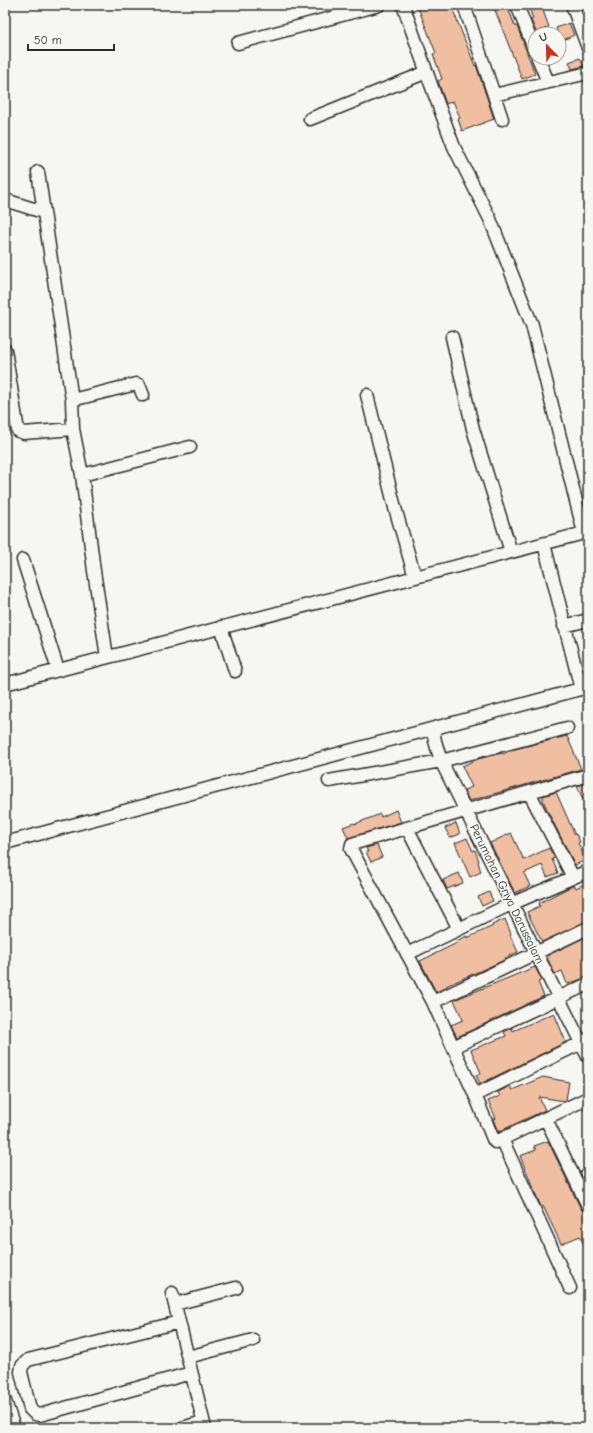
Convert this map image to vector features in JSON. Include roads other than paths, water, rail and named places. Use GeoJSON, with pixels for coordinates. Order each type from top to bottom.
{"type":"FeatureCollection","features":[{"type":"Feature","properties":{"kind":"street"},"geometry":{"type":"LineString","coordinates":[[238,44],[379,5]]}},
{"type":"Feature","properties":{"kind":"street"},"geometry":{"type":"LineString","coordinates":[[5,684],[107,657],[224,636],[415,577],[511,552],[545,548],[586,533],[532,325],[490,219],[454,147],[403,5]]}},
{"type":"Feature","properties":{"kind":"street"},"geometry":{"type":"LineString","coordinates":[[464,5],[502,120]]}},
{"type":"Feature","properties":{"kind":"street"},"geometry":{"type":"LineString","coordinates":[[517,5],[527,31]]}},
{"type":"Feature","properties":{"kind":"street"},"geometry":{"type":"LineString","coordinates":[[572,5],[584,26],[588,48]]}},
{"type":"Feature","properties":{"kind":"street"},"geometry":{"type":"LineString","coordinates":[[541,66],[548,82]]}},
{"type":"Feature","properties":{"kind":"street"},"geometry":{"type":"LineString","coordinates":[[310,119],[427,72]]}},
{"type":"Feature","properties":{"kind":"street"},"geometry":{"type":"LineString","coordinates":[[494,95],[588,73]]}},
{"type":"Feature","properties":{"kind":"street"},"geometry":{"type":"LineString","coordinates":[[38,172],[72,400],[73,429],[82,475],[107,657]]}},
{"type":"Feature","properties":{"kind":"street"},"geometry":{"type":"LineString","coordinates":[[5,200],[44,212]]}},
{"type":"Feature","properties":{"kind":"street"},"geometry":{"type":"LineString","coordinates":[[452,337],[473,429],[511,552]]}},
{"type":"Feature","properties":{"kind":"street"},"geometry":{"type":"LineString","coordinates":[[5,350],[18,431],[24,433],[73,429]]}},
{"type":"Feature","properties":{"kind":"street"},"geometry":{"type":"LineString","coordinates":[[72,400],[136,384],[139,385],[143,395]]}},
{"type":"Feature","properties":{"kind":"street"},"geometry":{"type":"LineString","coordinates":[[367,395],[395,508],[415,577]]}},
{"type":"Feature","properties":{"kind":"street"},"geometry":{"type":"LineString","coordinates":[[82,475],[190,447]]}},
{"type":"Feature","properties":{"kind":"street"},"geometry":{"type":"LineString","coordinates":[[329,781],[437,746],[584,688],[564,626],[545,548]]}},
{"type":"Feature","properties":{"kind":"street"},"geometry":{"type":"LineString","coordinates":[[23,560],[58,670]]}},
{"type":"Feature","properties":{"kind":"street"},"geometry":{"type":"LineString","coordinates":[[564,626],[588,620]]}},
{"type":"Feature","properties":{"kind":"street"},"geometry":{"type":"LineString","coordinates":[[224,636],[235,671]]}},
{"type":"Feature","properties":{"kind":"street"},"geometry":{"type":"LineString","coordinates":[[5,842],[437,746],[567,728]]}},
{"type":"Feature","properties":{"kind":"street","name":"Perumahan Griya Darussalam"},"geometry":{"type":"LineString","coordinates":[[437,746],[466,811],[511,904],[559,998],[585,1042],[588,1057]]}},
{"type":"Feature","properties":{"kind":"street"},"geometry":{"type":"LineString","coordinates":[[588,775],[352,844],[350,847],[432,1002],[495,1142],[588,1098]]}},
{"type":"Feature","properties":{"kind":"street"},"geometry":{"type":"LineString","coordinates":[[529,792],[573,877]]}},
{"type":"Feature","properties":{"kind":"street"},"geometry":{"type":"LineString","coordinates":[[407,828],[459,929]]}},
{"type":"Feature","properties":{"kind":"street"},"geometry":{"type":"LineString","coordinates":[[407,954],[511,904],[588,871]]}},
{"type":"Feature","properties":{"kind":"street"},"geometry":{"type":"LineString","coordinates":[[432,1002],[588,928]]}},
{"type":"Feature","properties":{"kind":"street"},"geometry":{"type":"LineString","coordinates":[[453,1047],[588,984]]}},
{"type":"Feature","properties":{"kind":"street"},"geometry":{"type":"LineString","coordinates":[[475,1096],[585,1042]]}},
{"type":"Feature","properties":{"kind":"street"},"geometry":{"type":"LineString","coordinates":[[546,1119],[588,1206]]}},
{"type":"Feature","properties":{"kind":"street"},"geometry":{"type":"LineString","coordinates":[[502,1139],[570,1288]]}},
{"type":"Feature","properties":{"kind":"street"},"geometry":{"type":"LineString","coordinates":[[182,1428],[204,1425],[174,1299],[236,1288]]}},
{"type":"Feature","properties":{"kind":"street"},"geometry":{"type":"LineString","coordinates":[[179,1322],[28,1360],[22,1366],[21,1372],[30,1409],[35,1414],[40,1415],[191,1373]]}},
{"type":"Feature","properties":{"kind":"street"},"geometry":{"type":"LineString","coordinates":[[188,1357],[253,1340]]}},
{"type":"Feature","properties":{"kind":"street"},"geometry":{"type":"LineString","coordinates":[[5,1401],[14,1428]]}}]}
